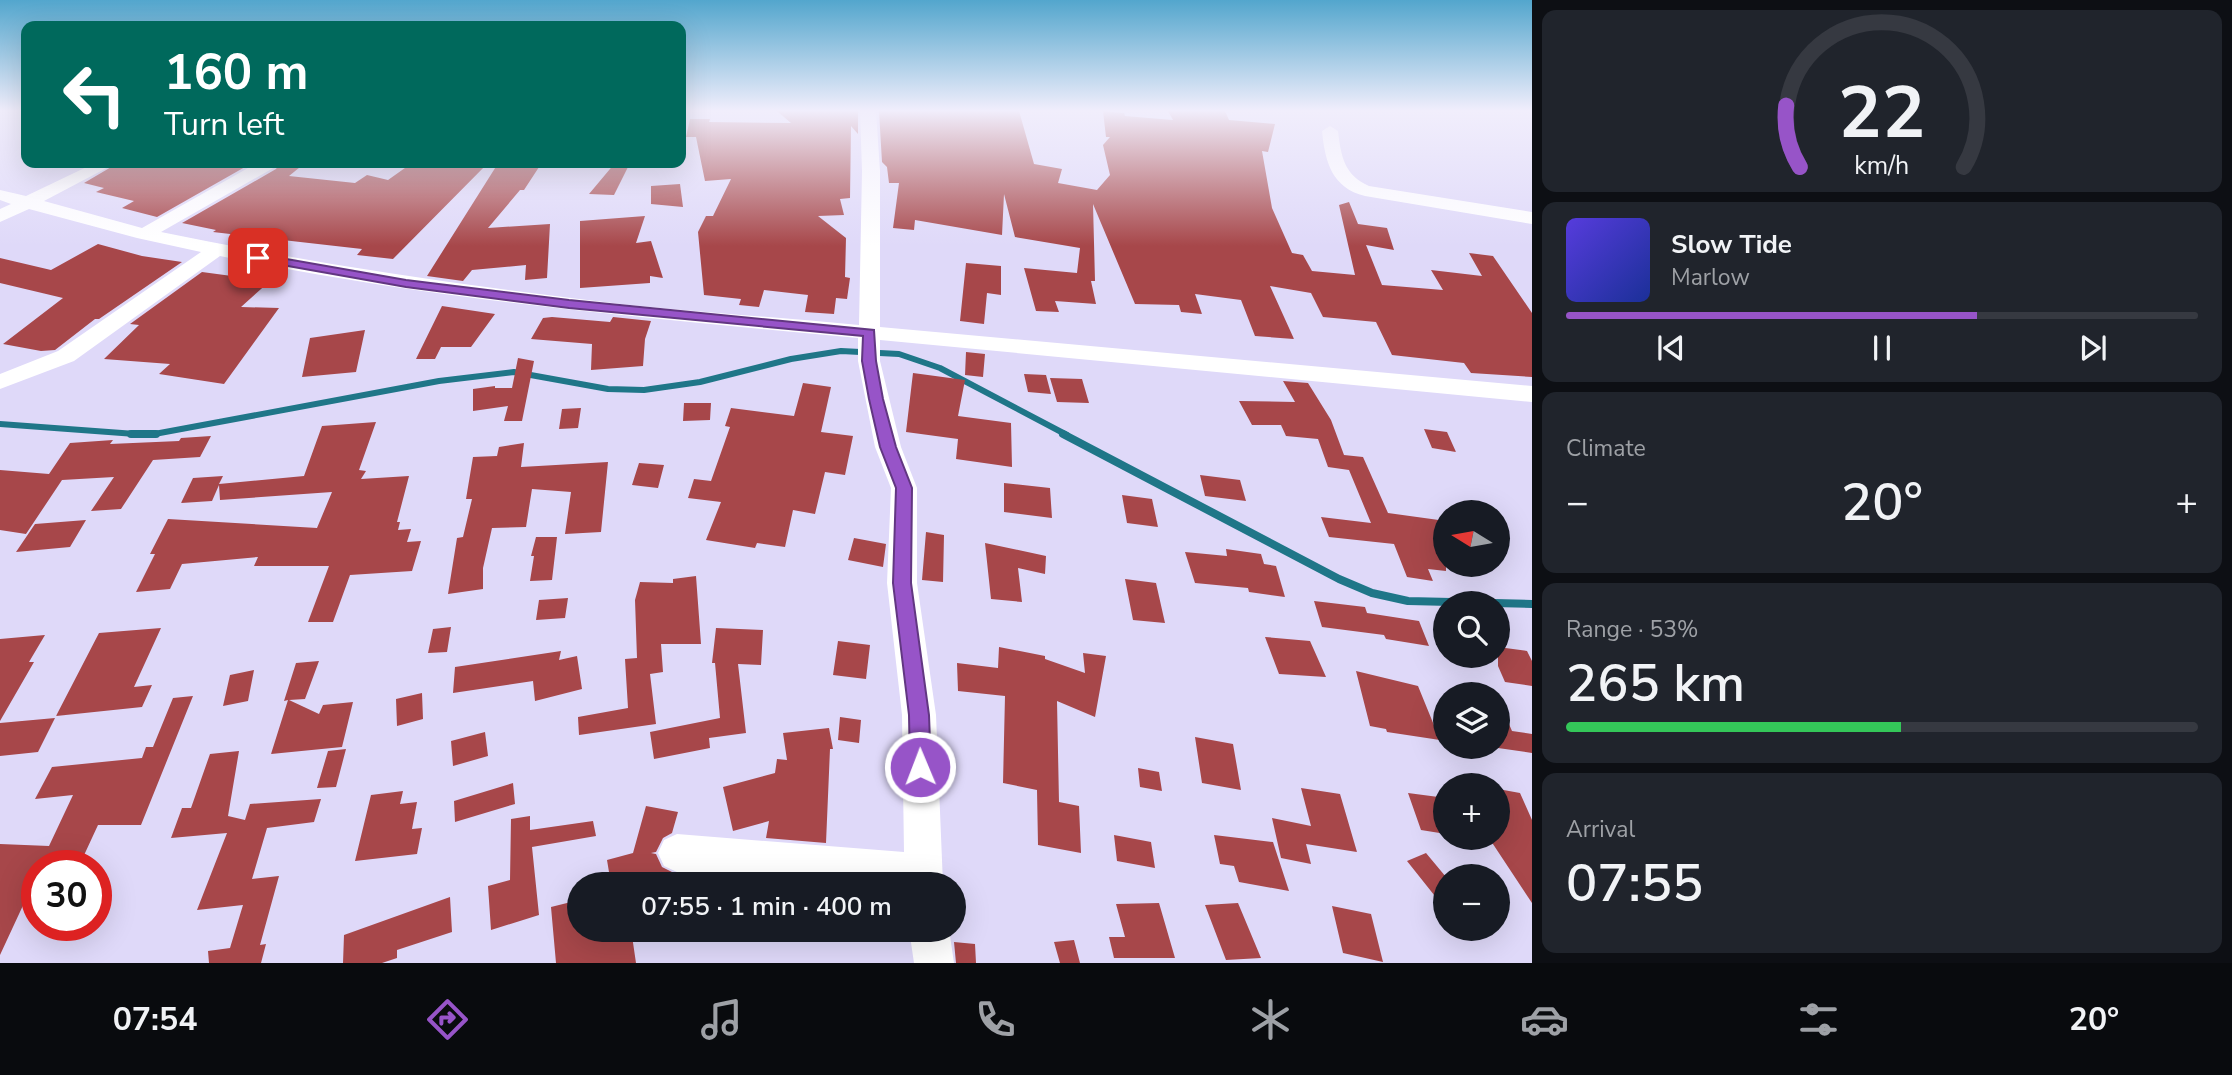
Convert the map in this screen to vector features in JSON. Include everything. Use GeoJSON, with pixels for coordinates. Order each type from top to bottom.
{"type":"FeatureCollection","features":[{"type":"Feature","properties":{"kind":"street"},"geometry":{"type":"LineString","coordinates":[[870,156],[869,345],[888,447],[904,488],[902,583],[919,715],[923,872]]}},
{"type":"Feature","properties":{"kind":"street"},"geometry":{"type":"LineString","coordinates":[[1333,156],[1342,178],[1350,186],[1365,191],[1532,218]]}},
{"type":"Feature","properties":{"kind":"street"},"geometry":{"type":"LineString","coordinates":[[0,216],[97,168]]}},
{"type":"Feature","properties":{"kind":"street"},"geometry":{"type":"LineString","coordinates":[[144,234],[261,168]]}},
{"type":"Feature","properties":{"kind":"street"},"geometry":{"type":"LineString","coordinates":[[0,195],[144,234],[406,284],[869,345],[1532,394]]}},
{"type":"Feature","properties":{"kind":"street"},"geometry":{"type":"LineString","coordinates":[[0,382],[66,356],[218,249]]}},
{"type":"Feature","properties":{"kind":"street"},"geometry":{"type":"LineString","coordinates":[[677,853],[864,872]]}},
{"type":"Feature","properties":{"kind":"street"},"geometry":{"type":"LineString","coordinates":[[931,942],[934,963]]}},
{"type":"Feature","properties":{"kind":"building"},"geometry":{"type":"Polygon","coordinates":[[[700,156],[851,156],[850,198],[840,199],[844,215],[818,216],[846,238],[845,277],[850,278],[847,299],[836,298],[834,314],[805,312],[808,295],[764,290],[759,307],[739,305],[741,299],[704,295],[698,232],[706,216],[713,216],[731,179],[705,181],[700,156]]]}},
{"type":"Feature","properties":{"kind":"building"},"geometry":{"type":"Polygon","coordinates":[[[882,156],[1032,156],[1034,164],[1062,169],[1058,183],[1097,190],[1110,175],[1106,156],[1263,156],[1272,208],[1292,253],[1303,255],[1312,271],[1355,275],[1339,205],[1349,202],[1358,224],[1387,228],[1394,250],[1366,245],[1382,285],[1443,290],[1431,270],[1482,276],[1469,253],[1493,256],[1532,313],[1532,377],[1471,373],[1464,363],[1392,355],[1376,322],[1323,317],[1311,293],[1270,286],[1294,339],[1255,336],[1241,300],[1195,294],[1202,314],[1181,312],[1179,305],[1135,304],[1093,204],[1095,281],[1091,281],[1096,304],[1055,301],[1059,312],[1036,311],[1024,268],[1077,273],[1080,248],[1015,237],[1004,194],[1002,235],[915,220],[914,230],[893,228],[899,183],[889,183],[887,167],[882,162],[882,156]]]}},
{"type":"Feature","properties":{"kind":"building"},"geometry":{"type":"Polygon","coordinates":[[[110,168],[243,168],[157,217],[122,208],[134,201],[96,192],[104,188],[84,183],[110,168]]]}},
{"type":"Feature","properties":{"kind":"building"},"geometry":{"type":"Polygon","coordinates":[[[299,168],[289,176],[355,183],[367,175],[388,180],[405,168],[483,168],[393,259],[357,255],[362,249],[213,232],[216,230],[182,223],[276,169],[299,168]]]}},
{"type":"Feature","properties":{"kind":"building"},"geometry":{"type":"Polygon","coordinates":[[[495,168],[538,168],[524,190],[520,190],[488,228],[550,224],[547,278],[525,280],[526,265],[472,270],[463,281],[427,276],[495,168]]]}},
{"type":"Feature","properties":{"kind":"building"},"geometry":{"type":"Polygon","coordinates":[[[611,168],[628,168],[614,195],[589,194],[611,168]]]}},
{"type":"Feature","properties":{"kind":"building"},"geometry":{"type":"Polygon","coordinates":[[[680,184],[683,207],[651,204],[651,186],[680,184]]]}},
{"type":"Feature","properties":{"kind":"building"},"geometry":{"type":"Polygon","coordinates":[[[645,216],[636,243],[651,241],[663,278],[650,276],[650,283],[580,288],[580,221],[645,216]]]}},
{"type":"Feature","properties":{"kind":"building"},"geometry":{"type":"Polygon","coordinates":[[[98,244],[142,256],[182,262],[99,319],[95,319],[55,350],[41,351],[3,344],[63,298],[0,283],[0,258],[51,270],[98,244]]]}},
{"type":"Feature","properties":{"kind":"building"},"geometry":{"type":"Polygon","coordinates":[[[966,263],[1001,266],[1001,295],[987,293],[984,324],[960,321],[966,263]]]}},
{"type":"Feature","properties":{"kind":"building"},"geometry":{"type":"Polygon","coordinates":[[[202,272],[270,281],[241,307],[279,308],[224,384],[159,374],[170,364],[104,359],[139,325],[130,324],[202,272]]]}},
{"type":"Feature","properties":{"kind":"building"},"geometry":{"type":"Polygon","coordinates":[[[442,306],[495,314],[471,347],[441,347],[435,359],[416,359],[442,306]]]}},
{"type":"Feature","properties":{"kind":"building"},"geometry":{"type":"Polygon","coordinates":[[[613,317],[651,321],[645,339],[643,366],[591,370],[592,344],[531,339],[543,318],[610,322],[613,317]]]}},
{"type":"Feature","properties":{"kind":"building"},"geometry":{"type":"Polygon","coordinates":[[[365,330],[356,372],[302,377],[310,338],[365,330]]]}},
{"type":"Feature","properties":{"kind":"building"},"geometry":{"type":"Polygon","coordinates":[[[966,352],[985,354],[983,377],[965,375],[966,352]]]}},
{"type":"Feature","properties":{"kind":"building"},"geometry":{"type":"Polygon","coordinates":[[[518,358],[534,361],[522,421],[504,421],[508,406],[473,411],[473,389],[495,386],[512,388],[518,358]]]}},
{"type":"Feature","properties":{"kind":"building"},"geometry":{"type":"Polygon","coordinates":[[[913,373],[965,380],[958,416],[1011,423],[1012,467],[956,459],[958,439],[906,432],[913,373]]]}},
{"type":"Feature","properties":{"kind":"building"},"geometry":{"type":"Polygon","coordinates":[[[1024,374],[1046,375],[1051,394],[1028,392],[1024,374]]]}},
{"type":"Feature","properties":{"kind":"building"},"geometry":{"type":"Polygon","coordinates":[[[1050,378],[1082,379],[1089,403],[1057,402],[1050,378]]]}},
{"type":"Feature","properties":{"kind":"building"},"geometry":{"type":"Polygon","coordinates":[[[1283,381],[1308,383],[1331,420],[1344,455],[1363,457],[1388,513],[1433,519],[1433,570],[1428,569],[1433,581],[1407,577],[1394,544],[1329,537],[1321,517],[1371,523],[1349,470],[1328,467],[1318,439],[1286,436],[1281,425],[1252,425],[1239,401],[1295,402],[1283,381]]]}},
{"type":"Feature","properties":{"kind":"building"},"geometry":{"type":"Polygon","coordinates":[[[803,383],[831,387],[821,432],[853,436],[845,475],[825,472],[815,514],[793,510],[785,547],[757,543],[755,548],[706,540],[721,502],[688,498],[694,479],[711,481],[730,427],[725,426],[731,408],[794,416],[803,383]]]}},
{"type":"Feature","properties":{"kind":"building"},"geometry":{"type":"Polygon","coordinates":[[[684,403],[711,403],[710,420],[683,421],[684,403]]]}},
{"type":"Feature","properties":{"kind":"building"},"geometry":{"type":"Polygon","coordinates":[[[581,408],[578,428],[559,429],[562,409],[581,408]]]}},
{"type":"Feature","properties":{"kind":"building"},"geometry":{"type":"Polygon","coordinates":[[[376,422],[359,470],[366,471],[361,479],[409,476],[397,522],[400,522],[398,530],[411,529],[407,542],[421,541],[412,571],[350,575],[333,622],[308,622],[329,566],[254,566],[258,557],[182,564],[170,589],[136,592],[155,554],[150,554],[168,519],[317,528],[332,492],[220,500],[219,485],[212,501],[181,503],[193,478],[223,476],[219,484],[304,476],[322,426],[376,422]]]}},
{"type":"Feature","properties":{"kind":"building"},"geometry":{"type":"Polygon","coordinates":[[[1424,429],[1447,432],[1456,452],[1432,448],[1424,429]]]}},
{"type":"Feature","properties":{"kind":"building"},"geometry":{"type":"Polygon","coordinates":[[[211,436],[200,457],[153,460],[121,509],[91,511],[114,477],[62,480],[26,534],[0,530],[0,470],[49,474],[70,443],[113,440],[110,444],[179,441],[181,438],[211,436]]]}},
{"type":"Feature","properties":{"kind":"building"},"geometry":{"type":"Polygon","coordinates":[[[524,443],[521,467],[608,462],[601,532],[565,534],[571,492],[532,489],[526,527],[492,528],[483,568],[483,589],[448,594],[457,538],[463,537],[472,499],[466,499],[473,457],[497,456],[499,447],[524,443]]]}},
{"type":"Feature","properties":{"kind":"building"},"geometry":{"type":"Polygon","coordinates":[[[639,463],[664,465],[658,488],[632,485],[639,463]]]}},
{"type":"Feature","properties":{"kind":"building"},"geometry":{"type":"Polygon","coordinates":[[[1200,475],[1240,480],[1246,501],[1205,496],[1200,475]]]}},
{"type":"Feature","properties":{"kind":"building"},"geometry":{"type":"Polygon","coordinates":[[[1004,483],[1050,488],[1052,518],[1004,512],[1004,483]]]}},
{"type":"Feature","properties":{"kind":"building"},"geometry":{"type":"Polygon","coordinates":[[[1122,495],[1152,499],[1158,527],[1127,523],[1122,495]]]}},
{"type":"Feature","properties":{"kind":"building"},"geometry":{"type":"Polygon","coordinates":[[[86,520],[70,547],[16,552],[35,524],[86,520]]]}},
{"type":"Feature","properties":{"kind":"building"},"geometry":{"type":"Polygon","coordinates":[[[926,532],[944,535],[943,582],[922,580],[926,532]]]}},
{"type":"Feature","properties":{"kind":"building"},"geometry":{"type":"Polygon","coordinates":[[[536,537],[557,537],[552,580],[530,581],[534,556],[531,556],[536,537]]]}},
{"type":"Feature","properties":{"kind":"building"},"geometry":{"type":"Polygon","coordinates":[[[854,538],[886,544],[883,567],[848,560],[854,538]]]}},
{"type":"Feature","properties":{"kind":"building"},"geometry":{"type":"Polygon","coordinates":[[[985,543],[1046,556],[1045,574],[1018,568],[1022,602],[991,599],[985,543]]]}},
{"type":"Feature","properties":{"kind":"building"},"geometry":{"type":"Polygon","coordinates":[[[1226,549],[1261,554],[1264,564],[1276,566],[1285,597],[1249,592],[1248,588],[1195,583],[1185,552],[1227,556],[1226,549]]]}},
{"type":"Feature","properties":{"kind":"building"},"geometry":{"type":"Polygon","coordinates":[[[696,576],[701,644],[661,644],[663,672],[650,674],[656,724],[579,735],[578,717],[628,708],[625,659],[637,658],[635,600],[640,582],[673,583],[673,579],[696,576]]]}},
{"type":"Feature","properties":{"kind":"building"},"geometry":{"type":"Polygon","coordinates":[[[1125,579],[1156,583],[1165,623],[1133,620],[1125,579]]]}},
{"type":"Feature","properties":{"kind":"building"},"geometry":{"type":"Polygon","coordinates":[[[568,598],[565,618],[536,620],[539,600],[568,598]]]}},
{"type":"Feature","properties":{"kind":"building"},"geometry":{"type":"Polygon","coordinates":[[[1314,601],[1365,607],[1367,613],[1419,621],[1429,646],[1386,639],[1384,635],[1322,627],[1314,601]]]}},
{"type":"Feature","properties":{"kind":"building"},"geometry":{"type":"Polygon","coordinates":[[[451,627],[447,652],[428,653],[433,629],[451,627]]]}},
{"type":"Feature","properties":{"kind":"building"},"geometry":{"type":"Polygon","coordinates":[[[161,628],[134,687],[152,685],[142,707],[56,716],[99,633],[161,628]]]}},
{"type":"Feature","properties":{"kind":"building"},"geometry":{"type":"Polygon","coordinates":[[[716,628],[763,630],[761,665],[738,664],[746,733],[709,738],[710,748],[654,759],[650,732],[720,718],[715,663],[712,663],[716,628]]]}},
{"type":"Feature","properties":{"kind":"building"},"geometry":{"type":"Polygon","coordinates":[[[45,635],[29,662],[34,662],[0,721],[0,639],[45,635]]]}},
{"type":"Feature","properties":{"kind":"building"},"geometry":{"type":"Polygon","coordinates":[[[1265,637],[1310,641],[1326,677],[1279,674],[1265,637]]]}},
{"type":"Feature","properties":{"kind":"building"},"geometry":{"type":"Polygon","coordinates":[[[838,641],[870,645],[866,679],[833,675],[838,641]]]}},
{"type":"Feature","properties":{"kind":"building"},"geometry":{"type":"Polygon","coordinates":[[[999,647],[1045,656],[1045,659],[1085,673],[1083,653],[1106,656],[1095,717],[1057,701],[1059,802],[1079,806],[1081,853],[1038,845],[1037,790],[1003,783],[1005,696],[958,691],[957,663],[998,668],[999,647]]]}},
{"type":"Feature","properties":{"kind":"building"},"geometry":{"type":"Polygon","coordinates":[[[1510,649],[1527,651],[1532,661],[1532,686],[1505,682],[1499,668],[1510,668],[1510,649]]]}},
{"type":"Feature","properties":{"kind":"building"},"geometry":{"type":"Polygon","coordinates":[[[561,651],[559,660],[577,656],[582,689],[535,701],[533,681],[453,693],[455,667],[561,651]]]}},
{"type":"Feature","properties":{"kind":"building"},"geometry":{"type":"Polygon","coordinates":[[[319,661],[305,699],[289,700],[319,714],[323,705],[353,702],[342,747],[271,754],[296,663],[319,661]]]}},
{"type":"Feature","properties":{"kind":"building"},"geometry":{"type":"Polygon","coordinates":[[[254,670],[248,701],[223,706],[230,675],[254,670]]]}},
{"type":"Feature","properties":{"kind":"building"},"geometry":{"type":"Polygon","coordinates":[[[1356,671],[1418,686],[1433,723],[1433,739],[1387,732],[1386,729],[1370,726],[1356,671]]]}},
{"type":"Feature","properties":{"kind":"building"},"geometry":{"type":"Polygon","coordinates":[[[422,693],[423,719],[397,726],[396,699],[422,693]]]}},
{"type":"Feature","properties":{"kind":"building"},"geometry":{"type":"Polygon","coordinates":[[[193,696],[141,825],[98,825],[86,850],[21,850],[21,910],[0,955],[0,844],[49,846],[73,795],[35,799],[52,767],[142,758],[146,747],[153,747],[173,698],[193,696]]]}},
{"type":"Feature","properties":{"kind":"building"},"geometry":{"type":"Polygon","coordinates":[[[840,717],[861,720],[859,743],[838,740],[840,717]]]}},
{"type":"Feature","properties":{"kind":"building"},"geometry":{"type":"Polygon","coordinates":[[[55,718],[38,752],[0,756],[0,723],[55,718]]]}},
{"type":"Feature","properties":{"kind":"building"},"geometry":{"type":"Polygon","coordinates":[[[1510,726],[1512,731],[1532,734],[1532,753],[1510,750],[1510,726]]]}},
{"type":"Feature","properties":{"kind":"building"},"geometry":{"type":"Polygon","coordinates":[[[829,728],[833,749],[830,749],[826,843],[766,838],[769,821],[733,831],[723,787],[775,773],[777,759],[787,760],[783,733],[829,728]]]}},
{"type":"Feature","properties":{"kind":"building"},"geometry":{"type":"Polygon","coordinates":[[[485,732],[488,756],[453,766],[451,741],[485,732]]]}},
{"type":"Feature","properties":{"kind":"building"},"geometry":{"type":"Polygon","coordinates":[[[1195,737],[1233,744],[1241,790],[1202,783],[1195,737]]]}},
{"type":"Feature","properties":{"kind":"building"},"geometry":{"type":"Polygon","coordinates":[[[346,749],[336,787],[317,788],[328,751],[346,749]]]}},
{"type":"Feature","properties":{"kind":"building"},"geometry":{"type":"Polygon","coordinates":[[[239,751],[228,816],[245,820],[250,804],[321,799],[314,822],[267,828],[252,879],[279,876],[260,945],[266,944],[261,963],[209,963],[208,951],[230,948],[243,905],[197,910],[227,833],[171,838],[182,808],[191,808],[210,754],[239,751]]]}},
{"type":"Feature","properties":{"kind":"building"},"geometry":{"type":"Polygon","coordinates":[[[1138,768],[1159,772],[1162,791],[1140,787],[1138,768]]]}},
{"type":"Feature","properties":{"kind":"building"},"geometry":{"type":"Polygon","coordinates":[[[513,783],[515,804],[455,822],[454,801],[513,783]]]}},
{"type":"Feature","properties":{"kind":"building"},"geometry":{"type":"Polygon","coordinates":[[[1301,788],[1340,794],[1357,852],[1306,844],[1311,864],[1281,858],[1272,818],[1311,826],[1301,788]]]}},
{"type":"Feature","properties":{"kind":"building"},"geometry":{"type":"Polygon","coordinates":[[[403,791],[400,804],[417,802],[412,829],[422,828],[417,854],[355,861],[371,795],[403,791]]]}},
{"type":"Feature","properties":{"kind":"building"},"geometry":{"type":"Polygon","coordinates":[[[1510,791],[1520,793],[1532,820],[1532,903],[1510,870],[1510,864],[1506,864],[1497,850],[1510,850],[1510,791]]]}},
{"type":"Feature","properties":{"kind":"building"},"geometry":{"type":"Polygon","coordinates":[[[1408,793],[1433,796],[1433,832],[1421,830],[1408,793]]]}},
{"type":"Feature","properties":{"kind":"building"},"geometry":{"type":"Polygon","coordinates":[[[646,806],[678,812],[672,833],[663,838],[656,852],[651,853],[656,854],[662,867],[672,872],[609,872],[607,860],[633,853],[646,806]]]}},
{"type":"Feature","properties":{"kind":"building"},"geometry":{"type":"Polygon","coordinates":[[[530,816],[530,830],[593,821],[596,836],[532,847],[539,915],[491,930],[488,886],[510,880],[511,819],[530,816]]]}},
{"type":"Feature","properties":{"kind":"building"},"geometry":{"type":"Polygon","coordinates":[[[1114,835],[1151,842],[1155,868],[1117,861],[1114,835]]]}},
{"type":"Feature","properties":{"kind":"building"},"geometry":{"type":"Polygon","coordinates":[[[1214,835],[1273,842],[1289,891],[1239,882],[1234,866],[1220,864],[1214,835]]]}},
{"type":"Feature","properties":{"kind":"building"},"geometry":{"type":"Polygon","coordinates":[[[1426,853],[1435,864],[1433,864],[1433,894],[1407,861],[1426,853]]]}},
{"type":"Feature","properties":{"kind":"building"},"geometry":{"type":"Polygon","coordinates":[[[450,897],[452,932],[397,950],[397,958],[382,963],[343,963],[344,935],[450,897]]]}},
{"type":"Feature","properties":{"kind":"building"},"geometry":{"type":"Polygon","coordinates":[[[567,903],[567,942],[633,942],[636,963],[556,963],[551,907],[567,903]]]}},
{"type":"Feature","properties":{"kind":"building"},"geometry":{"type":"Polygon","coordinates":[[[1159,903],[1175,958],[1114,958],[1109,937],[1125,937],[1116,904],[1159,903]]]}},
{"type":"Feature","properties":{"kind":"building"},"geometry":{"type":"Polygon","coordinates":[[[1238,903],[1261,958],[1226,960],[1205,905],[1238,903]]]}},
{"type":"Feature","properties":{"kind":"building"},"geometry":{"type":"Polygon","coordinates":[[[1332,906],[1371,914],[1383,962],[1343,953],[1332,906]]]}},
{"type":"Feature","properties":{"kind":"building"},"geometry":{"type":"Polygon","coordinates":[[[1074,940],[1080,963],[1060,963],[1054,942],[1074,940]]]}},
{"type":"Feature","properties":{"kind":"building"},"geometry":{"type":"Polygon","coordinates":[[[954,942],[975,944],[976,963],[956,963],[954,942]]]}},
{"type":"Feature","properties":{"kind":"waterway"},"geometry":{"type":"LineString","coordinates":[[154,434],[439,381],[514,372],[608,389],[644,390],[700,382],[791,359],[841,351],[899,354],[940,368],[1067,435]]}},
{"type":"Feature","properties":{"kind":"waterway"},"geometry":{"type":"LineString","coordinates":[[0,424],[135,434]]}},
{"type":"Feature","properties":{"kind":"waterway"},"geometry":{"type":"LineString","coordinates":[[131,434],[135,434]]}},
{"type":"Feature","properties":{"kind":"waterway"},"geometry":{"type":"LineString","coordinates":[[135,434],[154,434]]}},
{"type":"Feature","properties":{"kind":"waterway"},"geometry":{"type":"LineString","coordinates":[[135,434],[154,434]]}},
{"type":"Feature","properties":{"kind":"waterway"},"geometry":{"type":"LineString","coordinates":[[1063,434],[1339,579],[1372,593],[1408,601],[1532,604]]}},
{"type":"Feature","properties":{"kind":"route"},"geometry":{"type":"LineString","coordinates":[[258,258],[406,284],[569,304],[870,332],[869,361],[876,399],[888,447],[904,488],[902,583],[919,715],[920,767]]}}]}
